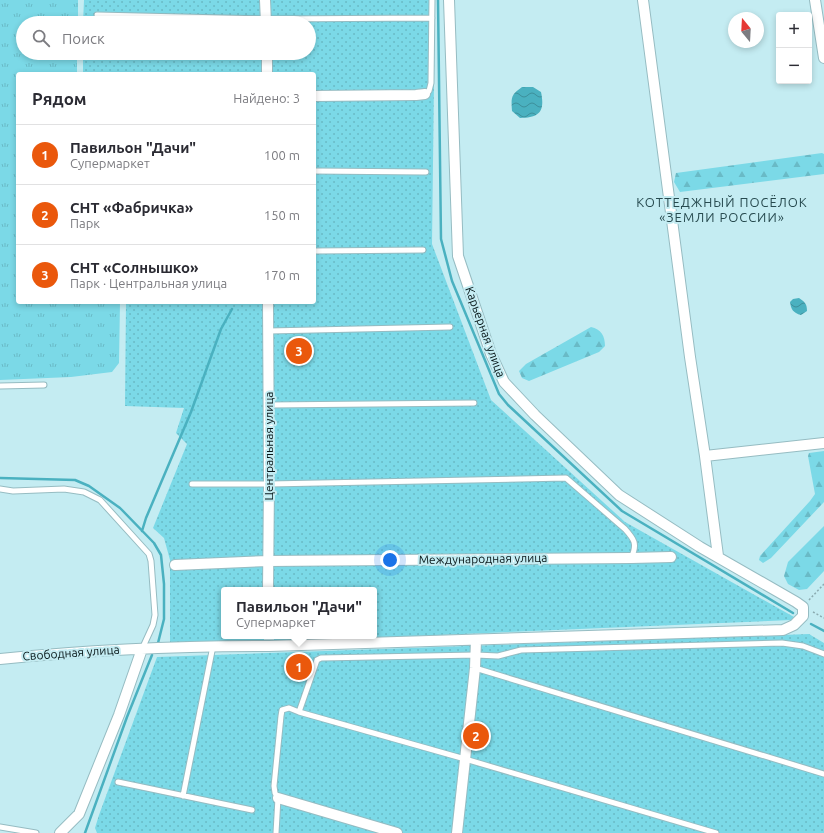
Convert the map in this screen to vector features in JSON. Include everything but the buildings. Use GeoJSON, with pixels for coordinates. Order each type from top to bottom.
{"type":"FeatureCollection","features":[{"type":"Feature","properties":{"kind":"street"},"geometry":{"type":"LineString","coordinates":[[265,0],[266,16]]}},
{"type":"Feature","properties":{"kind":"street","name":"Карьерная улица"},"geometry":{"type":"LineString","coordinates":[[449,0],[458,256],[491,354],[504,382],[535,415],[619,495],[700,547],[718,556],[802,607]]}},
{"type":"Feature","properties":{"kind":"street"},"geometry":{"type":"LineString","coordinates":[[643,0],[718,556]]}},
{"type":"Feature","properties":{"kind":"street"},"geometry":{"type":"LineString","coordinates":[[815,0],[824,58]]}},
{"type":"Feature","properties":{"kind":"street"},"geometry":{"type":"LineString","coordinates":[[267,60],[267,72]]}},
{"type":"Feature","properties":{"kind":"street"},"geometry":{"type":"LineString","coordinates":[[316,96],[425,94]]}},
{"type":"Feature","properties":{"kind":"street","name":"Центральная улица"},"geometry":{"type":"LineString","coordinates":[[268,304],[268,587]]}},
{"type":"Feature","properties":{"kind":"street"},"geometry":{"type":"LineString","coordinates":[[704,456],[824,443]]}},
{"type":"Feature","properties":{"kind":"street","name":"Международная улица"},"geometry":{"type":"LineString","coordinates":[[175,565],[268,561],[631,558],[671,556]]}},
{"type":"Feature","properties":{"kind":"street","name":"Свободная улица"},"geometry":{"type":"LineString","coordinates":[[0,659],[57,653],[214,646],[269,641],[476,640],[783,630],[794,625],[803,616],[802,607]]}},
{"type":"Feature","properties":{"kind":"street"},"geometry":{"type":"LineString","coordinates":[[457,833],[475,668],[476,640]]}},
{"type":"Feature","properties":{"kind":"street"},"geometry":{"type":"LineString","coordinates":[[60,833],[80,814],[119,714],[142,649]]}},
{"type":"Feature","properties":{"kind":"street"},"geometry":{"type":"LineString","coordinates":[[278,798],[397,833]]}},
{"type":"Feature","properties":{"kind":"lane"},"geometry":{"type":"LineString","coordinates":[[425,94],[429,91],[431,83],[432,0]]}},
{"type":"Feature","properties":{"kind":"lane"},"geometry":{"type":"LineString","coordinates":[[98,15],[126,16]]}},
{"type":"Feature","properties":{"kind":"lane"},"geometry":{"type":"LineString","coordinates":[[316,20],[432,18]]}},
{"type":"Feature","properties":{"kind":"lane"},"geometry":{"type":"LineString","coordinates":[[316,171],[426,172]]}},
{"type":"Feature","properties":{"kind":"lane"},"geometry":{"type":"LineString","coordinates":[[316,251],[423,250]]}},
{"type":"Feature","properties":{"kind":"lane"},"geometry":{"type":"LineString","coordinates":[[268,331],[450,327]]}},
{"type":"Feature","properties":{"kind":"lane"},"geometry":{"type":"LineString","coordinates":[[0,386],[44,386]]}},
{"type":"Feature","properties":{"kind":"lane"},"geometry":{"type":"LineString","coordinates":[[269,405],[474,403]]}},
{"type":"Feature","properties":{"kind":"lane"},"geometry":{"type":"LineString","coordinates":[[192,484],[269,484],[566,478],[625,529],[632,537],[635,544],[634,552],[631,558]]}},
{"type":"Feature","properties":{"kind":"lane"},"geometry":{"type":"LineString","coordinates":[[0,490],[13,491],[64,489],[84,492],[100,500],[148,554],[151,561],[155,615],[153,625],[142,649]]}},
{"type":"Feature","properties":{"kind":"lane"},"geometry":{"type":"LineString","coordinates":[[299,712],[317,660],[321,658],[476,655],[498,656],[521,650],[782,643],[803,646],[824,654]]}},
{"type":"Feature","properties":{"kind":"lane"},"geometry":{"type":"LineString","coordinates":[[183,796],[214,646]]}},
{"type":"Feature","properties":{"kind":"lane"},"geometry":{"type":"LineString","coordinates":[[475,668],[824,774]]}},
{"type":"Feature","properties":{"kind":"lane"},"geometry":{"type":"LineString","coordinates":[[276,833],[278,798],[274,786],[281,716],[282,710],[289,708],[716,833]]}},
{"type":"Feature","properties":{"kind":"lane"},"geometry":{"type":"LineString","coordinates":[[118,782],[252,810]]}},
{"type":"Feature","properties":{"kind":"lane"},"geometry":{"type":"LineString","coordinates":[[0,827],[36,833]]}},
{"type":"Feature","properties":{"kind":"path"},"geometry":{"type":"LineString","coordinates":[[802,607],[824,584]]}},
{"type":"Feature","properties":{"kind":"green space"},"geometry":{"type":"Polygon","coordinates":[[[0,0],[78,0],[78,16],[16,16],[16,60],[77,60],[77,72],[16,72],[16,304],[120,304],[119,363],[112,372],[71,377],[0,380],[0,0]]]}},
{"type":"Feature","properties":{"kind":"green space"},"geometry":{"type":"Polygon","coordinates":[[[84,0],[435,0],[432,244],[491,400],[625,522],[794,617],[791,620],[377,638],[377,587],[221,587],[221,639],[264,639],[264,642],[170,643],[170,560],[164,538],[153,528],[187,444],[176,433],[184,408],[125,406],[126,304],[316,304],[316,72],[83,72],[83,60],[316,60],[316,16],[83,16],[84,0]]]}},
{"type":"Feature","properties":{"kind":"green space"},"geometry":{"type":"Polygon","coordinates":[[[822,153],[824,154],[824,174],[680,192],[674,182],[676,173],[822,153]]]}},
{"type":"Feature","properties":{"kind":"green space"},"geometry":{"type":"Polygon","coordinates":[[[591,327],[600,331],[604,339],[605,346],[599,352],[529,381],[522,378],[519,371],[526,364],[591,327]]]}},
{"type":"Feature","properties":{"kind":"green space"},"geometry":{"type":"Polygon","coordinates":[[[824,451],[824,502],[771,558],[763,563],[759,560],[760,556],[815,494],[808,456],[809,453],[824,451]]]}},
{"type":"Feature","properties":{"kind":"green space"},"geometry":{"type":"Polygon","coordinates":[[[824,526],[824,571],[807,589],[799,590],[788,584],[784,576],[788,562],[824,526]]]}},
{"type":"Feature","properties":{"kind":"green space"},"geometry":{"type":"Polygon","coordinates":[[[809,634],[824,643],[824,833],[97,833],[95,828],[157,657],[809,634]]]}},
{"type":"Feature","properties":{"kind":"green space"},"geometry":{"type":"Polygon","coordinates":[[[274,639],[344,639],[274,642],[274,639]]]}},
{"type":"Feature","properties":{"kind":"water"},"geometry":{"type":"Polygon","coordinates":[[[522,87],[533,87],[541,92],[542,104],[540,112],[532,117],[520,118],[512,111],[512,97],[522,87]]]}},
{"type":"Feature","properties":{"kind":"water"},"geometry":{"type":"Polygon","coordinates":[[[799,298],[807,307],[807,311],[801,315],[793,310],[790,302],[793,299],[799,298]]]}},
{"type":"Feature","properties":{"kind":"waterway"},"geometry":{"type":"LineString","coordinates":[[438,0],[441,239],[452,281],[499,394],[508,405],[622,511],[793,613]]}},
{"type":"Feature","properties":{"kind":"waterway"},"geometry":{"type":"LineString","coordinates":[[142,531],[146,518],[191,412],[221,329],[232,309]]}},
{"type":"Feature","properties":{"kind":"waterway"},"geometry":{"type":"LineString","coordinates":[[0,478],[75,480],[89,486],[120,508],[154,543],[161,555],[164,584],[164,619],[158,643]]}},
{"type":"Feature","properties":{"kind":"waterway"},"geometry":{"type":"LineString","coordinates":[[811,624],[824,631]]}},
{"type":"Feature","properties":{"kind":"waterway"},"geometry":{"type":"LineString","coordinates":[[85,833],[127,717],[152,655]]}},
{"type":"Feature","properties":{"kind":"place","name":"СНТ «Солнышко»"},"geometry":{"type":"Point","coordinates":[299,351]}},
{"type":"Feature","properties":{"kind":"place","name":"Павильон \"Дачи\""},"geometry":{"type":"Point","coordinates":[299,667]}},
{"type":"Feature","properties":{"kind":"place","name":"СНТ «Фабричка»"},"geometry":{"type":"Point","coordinates":[476,736]}},
{"type":"Feature","properties":{"kind":"district","name":"КОТТЕДЖНЫЙ ПОСЁЛОК «ЗЕМЛИ РОССИИ»"},"geometry":{"type":"Point","coordinates":[722,210]}}]}
